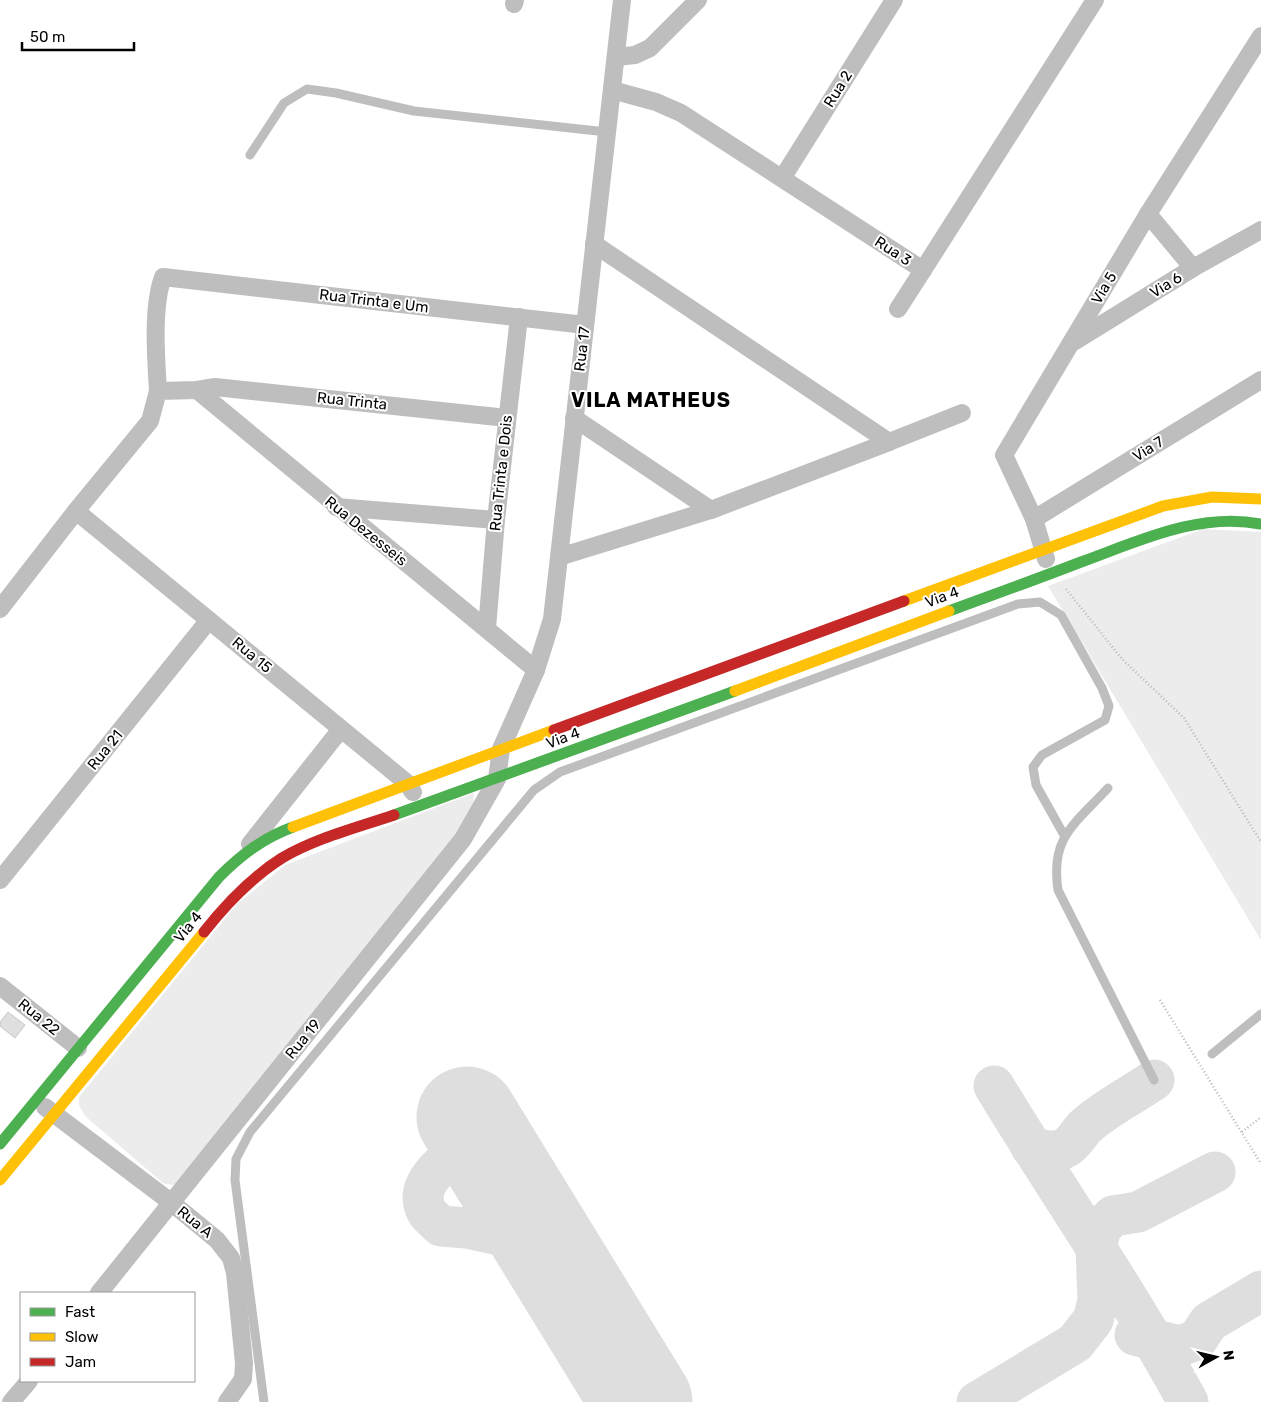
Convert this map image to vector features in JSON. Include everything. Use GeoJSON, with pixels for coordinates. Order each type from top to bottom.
{"type":"FeatureCollection","features":[{"type":"Feature","properties":{"kind":"street","name":"Rua 17"},"geometry":{"type":"LineString","coordinates":[[498,780],[501,749],[536,670],[552,618],[622,0]]}},
{"type":"Feature","properties":{"kind":"street"},"geometry":{"type":"LineString","coordinates":[[616,57],[635,56],[650,48],[698,0]]}},
{"type":"Feature","properties":{"kind":"street","name":"Rua 2"},"geometry":{"type":"LineString","coordinates":[[783,177],[894,0]]}},
{"type":"Feature","properties":{"kind":"street","name":"Rua 3"},"geometry":{"type":"LineString","coordinates":[[612,90],[656,102],[681,113],[783,177],[923,270],[1095,0]]}},
{"type":"Feature","properties":{"kind":"street","name":"Via 5"},"geometry":{"type":"LineString","coordinates":[[1054,572],[1042,549],[1034,519],[1004,455],[1148,214],[1261,36]]}},
{"type":"Feature","properties":{"kind":"street"},"geometry":{"type":"LineString","coordinates":[[1148,214],[1193,268]]}},
{"type":"Feature","properties":{"kind":"street","name":"Via 6"},"geometry":{"type":"LineString","coordinates":[[1072,343],[1193,268],[1261,230]]}},
{"type":"Feature","properties":{"kind":"street"},"geometry":{"type":"LineString","coordinates":[[594,244],[889,442]]}},
{"type":"Feature","properties":{"kind":"street"},"geometry":{"type":"LineString","coordinates":[[898,309],[923,270]]}},
{"type":"Feature","properties":{"kind":"street","name":"Rua Trinta e Um"},"geometry":{"type":"LineString","coordinates":[[158,391],[156,346],[160,286],[163,277],[585,325]]}},
{"type":"Feature","properties":{"kind":"street","name":"Rua Trinta e Dois"},"geometry":{"type":"LineString","coordinates":[[487,628],[496,520],[519,318]]}},
{"type":"Feature","properties":{"kind":"street","name":"Via 7"},"geometry":{"type":"LineString","coordinates":[[1034,519],[1261,380]]}},
{"type":"Feature","properties":{"kind":"street","name":"Rua Trinta"},"geometry":{"type":"LineString","coordinates":[[197,390],[216,387],[507,418]]}},
{"type":"Feature","properties":{"kind":"street"},"geometry":{"type":"LineString","coordinates":[[0,609],[76,511],[150,421],[158,391],[197,390]]}},
{"type":"Feature","properties":{"kind":"street","name":"Rua Dezesseis"},"geometry":{"type":"LineString","coordinates":[[197,390],[336,507],[487,628],[536,670]]}},
{"type":"Feature","properties":{"kind":"street"},"geometry":{"type":"LineString","coordinates":[[559,557],[711,510],[962,413]]}},
{"type":"Feature","properties":{"kind":"street"},"geometry":{"type":"LineString","coordinates":[[574,418],[711,510]]}},
{"type":"Feature","properties":{"kind":"street","name":"Via 4"},"geometry":{"type":"LineString","coordinates":[[1,1140],[219,877],[243,853],[279,832],[1042,549],[1185,500],[1238,495],[1261,499]]}},
{"type":"Feature","properties":{"kind":"street"},"geometry":{"type":"LineString","coordinates":[[336,507],[496,520]]}},
{"type":"Feature","properties":{"kind":"street","name":"Rua 15"},"geometry":{"type":"LineString","coordinates":[[76,511],[407,783],[422,804]]}},
{"type":"Feature","properties":{"kind":"street","name":"Via 4"},"geometry":{"type":"LineString","coordinates":[[0,1180],[217,914],[242,889],[283,858],[304,848],[422,804],[498,780],[1054,572],[1194,523],[1223,519],[1261,524]]}},
{"type":"Feature","properties":{"kind":"street","name":"Rua 21"},"geometry":{"type":"LineString","coordinates":[[0,880],[209,620]]}},
{"type":"Feature","properties":{"kind":"street"},"geometry":{"type":"LineString","coordinates":[[243,853],[341,729]]}},
{"type":"Feature","properties":{"kind":"street","name":"Rua 19"},"geometry":{"type":"LineString","coordinates":[[100,1292],[463,839],[498,780]]}},
{"type":"Feature","properties":{"kind":"street","name":"Rua 22"},"geometry":{"type":"LineString","coordinates":[[0,986],[78,1048]]}},
{"type":"Feature","properties":{"kind":"street","name":"Rua A"},"geometry":{"type":"LineString","coordinates":[[36,1100],[172,1203],[217,1240],[231,1258],[235,1273],[244,1363],[243,1379],[227,1402]]}},
{"type":"Feature","properties":{"kind":"street"},"geometry":{"type":"LineString","coordinates":[[12,1402],[28,1382]]}},
{"type":"Feature","properties":{"kind":"lane"},"geometry":{"type":"LineString","coordinates":[[250,154],[284,103],[307,89],[336,93],[414,111],[607,132]]}},
{"type":"Feature","properties":{"kind":"lane"},"geometry":{"type":"LineString","coordinates":[[264,1402],[235,1180],[236,1160],[250,1132],[534,790],[560,772],[1018,604],[1040,602],[1061,615],[1102,688],[1109,706],[1106,720],[1042,755],[1033,767],[1036,785],[1064,835]]}},
{"type":"Feature","properties":{"kind":"lane"},"geometry":{"type":"LineString","coordinates":[[1108,788],[1064,835],[1054,868],[1058,890],[1154,1080]]}},
{"type":"Feature","properties":{"kind":"lane"},"geometry":{"type":"LineString","coordinates":[[1212,1054],[1261,1014]]}},
{"type":"Feature","properties":{"kind":"path"},"geometry":{"type":"LineString","coordinates":[[1054,572],[1080,609],[1122,659],[1184,718],[1261,842]]}},
{"type":"Feature","properties":{"kind":"path"},"geometry":{"type":"LineString","coordinates":[[1160,1000],[1261,1164]]}},
{"type":"Feature","properties":{"kind":"path"},"geometry":{"type":"LineString","coordinates":[[1242,1132],[1261,1117]]}},
{"type":"Feature","properties":{"kind":"shaded area"},"geometry":{"type":"Polygon","coordinates":[[[1203,529],[1261,532],[1261,940],[1048,586],[1203,529]]]}},
{"type":"Feature","properties":{"kind":"shaded area"},"geometry":{"type":"Polygon","coordinates":[[[474,793],[473,807],[466,822],[178,1183],[172,1185],[163,1183],[85,1116],[79,1105],[79,1097],[237,904],[285,865],[474,793]]]}},
{"type":"Feature","properties":{"kind":"building"},"geometry":{"type":"Polygon","coordinates":[[[8,1012],[25,1025],[15,1038],[0,1026],[0,1022],[8,1012]]]}},
{"type":"Feature","properties":{"kind":"taxiway"},"geometry":{"type":"LineString","coordinates":[[1031,1147],[1052,1151],[1065,1148],[1093,1120],[1154,1080]]}},
{"type":"Feature","properties":{"kind":"taxiway"},"geometry":{"type":"LineString","coordinates":[[994,1086],[1118,1282],[1188,1402]]}},
{"type":"Feature","properties":{"kind":"taxiway"},"geometry":{"type":"LineString","coordinates":[[479,1137],[438,1168],[430,1178],[423,1200],[427,1212],[441,1226],[467,1228],[508,1237],[559,1267]]}},
{"type":"Feature","properties":{"kind":"taxiway"},"geometry":{"type":"LineString","coordinates":[[977,1402],[1075,1343],[1093,1320],[1098,1301],[1096,1247],[1101,1228],[1113,1216],[1138,1212],[1215,1172]]}},
{"type":"Feature","properties":{"kind":"taxiway"},"geometry":{"type":"LineString","coordinates":[[1135,1335],[1179,1346],[1197,1340],[1209,1322],[1261,1291]]}},
{"type":"Feature","properties":{"kind":"runway"},"geometry":{"type":"LineString","coordinates":[[467,1117],[642,1402]]}},
{"type":"Feature","properties":{"kind":"traffic: fast"},"geometry":{"type":"LineString","coordinates":[[949,611],[1169,531],[1214,522],[1238,521],[1261,524]]}},
{"type":"Feature","properties":{"kind":"traffic: fast"},"geometry":{"type":"LineString","coordinates":[[394,815],[735,691]]}},
{"type":"Feature","properties":{"kind":"traffic: fast"},"geometry":{"type":"LineString","coordinates":[[0,1144],[219,877],[253,848],[272,836],[293,827]]}},
{"type":"Feature","properties":{"kind":"traffic: slow"},"geometry":{"type":"LineString","coordinates":[[904,601],[1163,506],[1212,497],[1261,499]]}},
{"type":"Feature","properties":{"kind":"traffic: slow"},"geometry":{"type":"LineString","coordinates":[[735,691],[949,611]]}},
{"type":"Feature","properties":{"kind":"traffic: slow"},"geometry":{"type":"LineString","coordinates":[[293,827],[554,730]]}},
{"type":"Feature","properties":{"kind":"traffic: slow"},"geometry":{"type":"LineString","coordinates":[[0,1180],[204,932]]}},
{"type":"Feature","properties":{"kind":"traffic: jam"},"geometry":{"type":"LineString","coordinates":[[554,730],[904,601]]}},
{"type":"Feature","properties":{"kind":"traffic: jam"},"geometry":{"type":"LineString","coordinates":[[204,932],[240,892],[282,858],[322,839],[394,815]]}},
{"type":"Feature","properties":{"kind":"district","name":"VILA MATHEUS"},"geometry":{"type":"Point","coordinates":[651,400]}}]}
